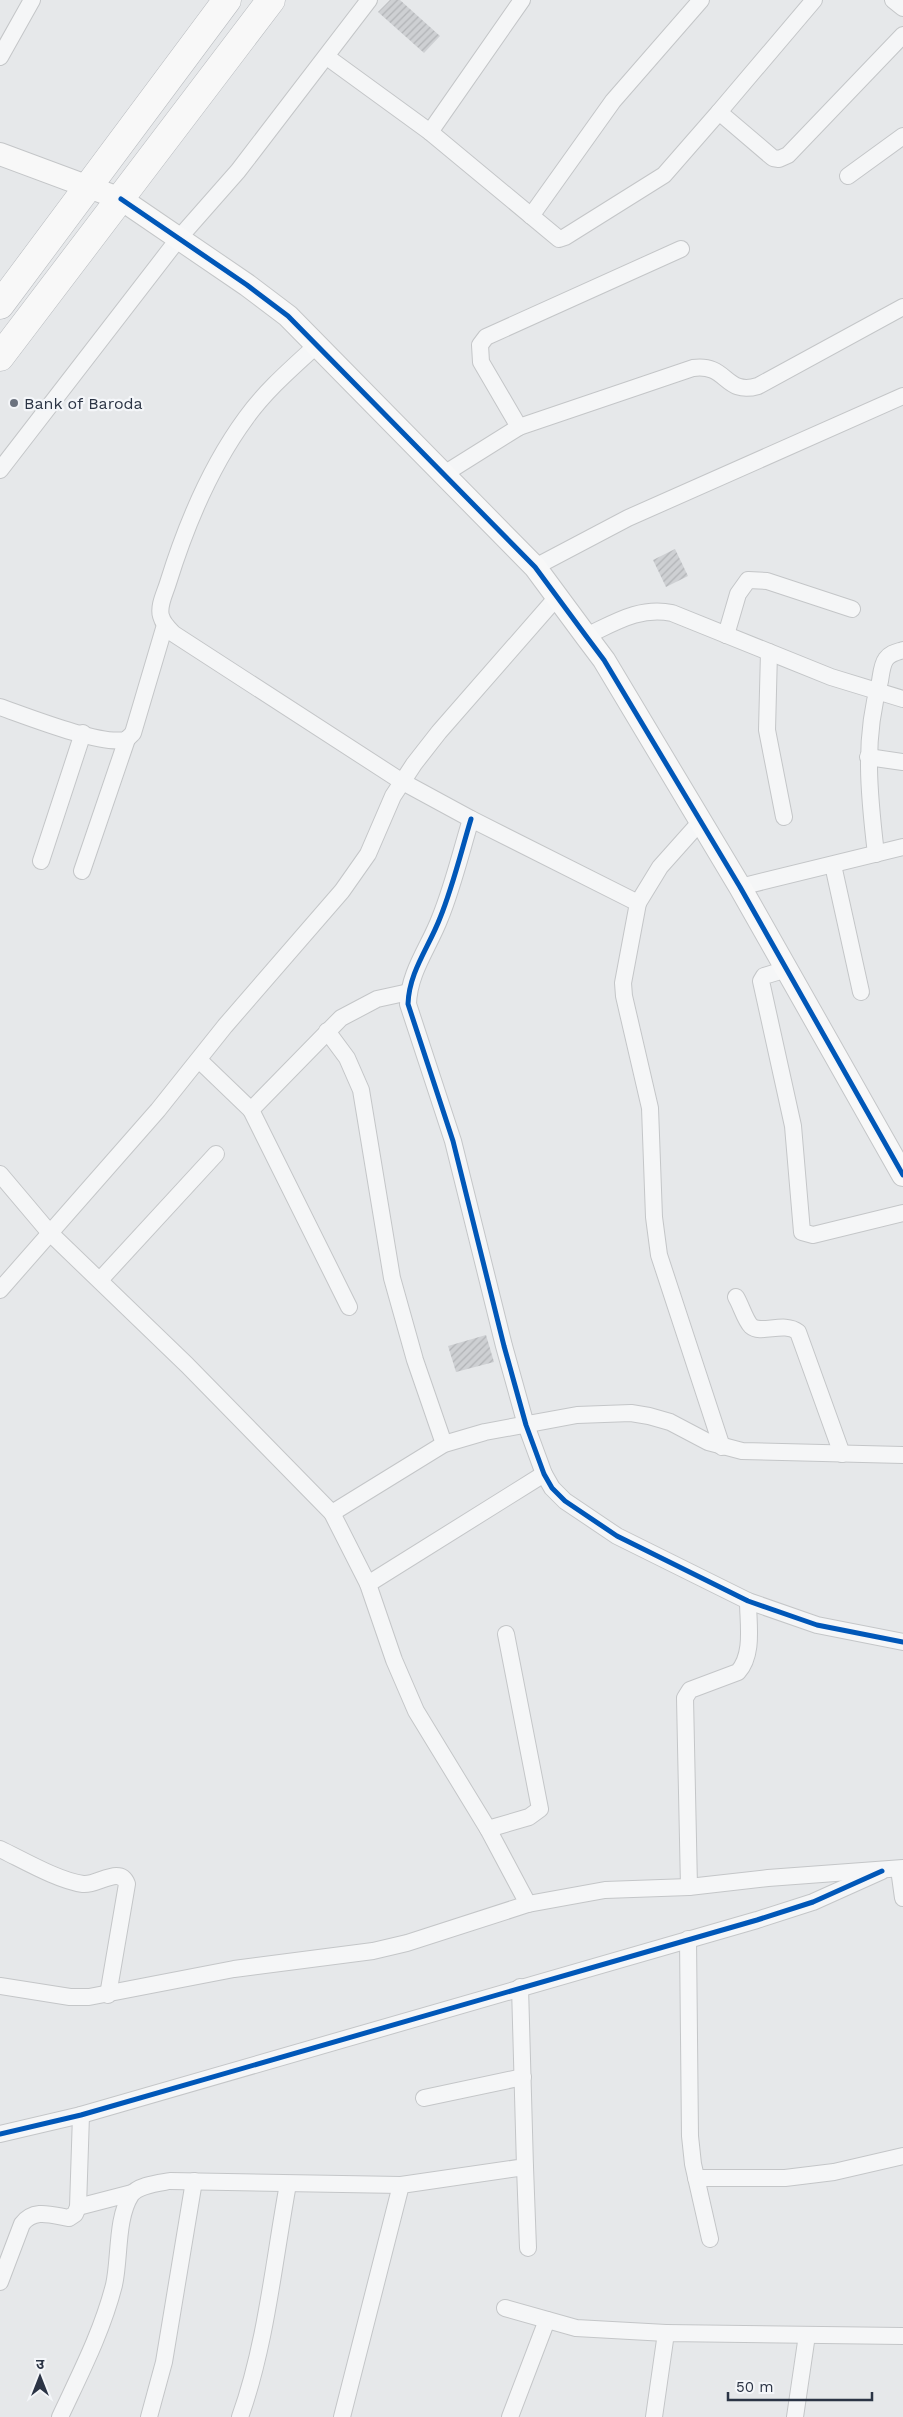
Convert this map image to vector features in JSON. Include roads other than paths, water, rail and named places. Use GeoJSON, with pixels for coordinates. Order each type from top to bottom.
{"type":"FeatureCollection","features":[{"type":"Feature","properties":{"kind":"highway"},"geometry":{"type":"LineString","coordinates":[[0,305],[227,0]]}},
{"type":"Feature","properties":{"kind":"highway"},"geometry":{"type":"LineString","coordinates":[[0,357],[271,0]]}},
{"type":"Feature","properties":{"kind":"street"},"geometry":{"type":"LineString","coordinates":[[0,57],[32,0]]}},
{"type":"Feature","properties":{"kind":"street"},"geometry":{"type":"LineString","coordinates":[[0,470],[179,238],[238,171],[369,0]]}},
{"type":"Feature","properties":{"kind":"street"},"geometry":{"type":"LineString","coordinates":[[430,132],[522,0]]}},
{"type":"Feature","properties":{"kind":"street"},"geometry":{"type":"LineString","coordinates":[[531,216],[613,101],[702,0]]}},
{"type":"Feature","properties":{"kind":"street"},"geometry":{"type":"LineString","coordinates":[[327,57],[430,132],[558,238],[565,237],[664,175],[720,112],[814,0]]}},
{"type":"Feature","properties":{"kind":"street"},"geometry":{"type":"LineString","coordinates":[[893,0],[903,8]]}},
{"type":"Feature","properties":{"kind":"street"},"geometry":{"type":"LineString","coordinates":[[720,112],[768,154],[779,159],[788,155],[903,35]]}},
{"type":"Feature","properties":{"kind":"street"},"geometry":{"type":"LineString","coordinates":[[848,176],[903,136]]}},
{"type":"Feature","properties":{"kind":"street"},"geometry":{"type":"LineString","coordinates":[[0,154],[88,185],[121,199],[288,316],[318,344],[535,567],[604,660],[740,887],[900,1164]]}},
{"type":"Feature","properties":{"kind":"street"},"geometry":{"type":"LineString","coordinates":[[519,427],[481,362],[480,345],[486,337],[681,249]]}},
{"type":"Feature","properties":{"kind":"street"},"geometry":{"type":"LineString","coordinates":[[444,474],[519,427],[693,368],[712,368],[721,373],[732,385],[749,389],[903,307]]}},
{"type":"Feature","properties":{"kind":"street"},"geometry":{"type":"LineString","coordinates":[[318,344],[281,378],[246,417],[209,480],[190,518],[160,609],[165,625],[174,634],[401,781],[471,819],[638,903]]}},
{"type":"Feature","properties":{"kind":"street"},"geometry":{"type":"LineString","coordinates":[[535,567],[628,518],[903,396]]}},
{"type":"Feature","properties":{"kind":"street"},"geometry":{"type":"LineString","coordinates":[[726,635],[738,594],[748,580],[767,581],[852,609]]}},
{"type":"Feature","properties":{"kind":"street"},"geometry":{"type":"LineString","coordinates":[[0,1290],[163,1104],[225,1026],[358,871],[376,839],[401,781],[439,732],[557,597]]}},
{"type":"Feature","properties":{"kind":"street"},"geometry":{"type":"LineString","coordinates":[[586,636],[630,615],[657,610],[672,613],[831,677],[903,699]]}},
{"type":"Feature","properties":{"kind":"street"},"geometry":{"type":"LineString","coordinates":[[82,871],[127,740],[133,733],[165,625]]}},
{"type":"Feature","properties":{"kind":"street"},"geometry":{"type":"LineString","coordinates":[[876,854],[868,780],[868,757],[877,692],[886,659],[893,653],[903,650]]}},
{"type":"Feature","properties":{"kind":"street"},"geometry":{"type":"LineString","coordinates":[[769,652],[767,730],[784,817]]}},
{"type":"Feature","properties":{"kind":"street"},"geometry":{"type":"LineString","coordinates":[[0,707],[83,733],[116,740],[127,740]]}},
{"type":"Feature","properties":{"kind":"street"},"geometry":{"type":"LineString","coordinates":[[42,861],[83,733]]}},
{"type":"Feature","properties":{"kind":"street"},"geometry":{"type":"LineString","coordinates":[[868,757],[903,762]]}},
{"type":"Feature","properties":{"kind":"street"},"geometry":{"type":"LineString","coordinates":[[471,819],[440,919],[414,972],[408,992],[408,1004],[453,1141],[504,1346],[526,1425],[544,1474],[564,1501],[617,1536],[748,1602],[817,1624],[903,1642]]}},
{"type":"Feature","properties":{"kind":"street"},"geometry":{"type":"LineString","coordinates":[[701,821],[660,867],[638,903],[623,982],[624,996],[650,1108],[656,1235],[663,1272],[722,1447]]}},
{"type":"Feature","properties":{"kind":"street"},"geometry":{"type":"LineString","coordinates":[[740,887],[903,847]]}},
{"type":"Feature","properties":{"kind":"street"},"geometry":{"type":"LineString","coordinates":[[833,864],[861,992]]}},
{"type":"Feature","properties":{"kind":"street"},"geometry":{"type":"LineString","coordinates":[[787,969],[764,976],[761,981],[793,1126],[802,1232],[812,1235],[903,1213]]}},
{"type":"Feature","properties":{"kind":"street"},"geometry":{"type":"LineString","coordinates":[[251,1110],[341,1018],[377,999],[408,992]]}},
{"type":"Feature","properties":{"kind":"street"},"geometry":{"type":"LineString","coordinates":[[327,1031],[347,1058],[361,1090],[392,1278],[415,1360],[444,1444]]}},
{"type":"Feature","properties":{"kind":"street"},"geometry":{"type":"LineString","coordinates":[[199,1060],[251,1110],[349,1307]]}},
{"type":"Feature","properties":{"kind":"street"},"geometry":{"type":"LineString","coordinates":[[100,1280],[216,1154]]}},
{"type":"Feature","properties":{"kind":"street"},"geometry":{"type":"LineString","coordinates":[[0,1174],[49,1232],[280,1458],[332,1513],[368,1584],[394,1660],[416,1711],[488,1829],[528,1904]]}},
{"type":"Feature","properties":{"kind":"street"},"geometry":{"type":"LineString","coordinates":[[736,1297],[750,1325],[754,1328],[788,1327],[798,1332],[842,1454]]}},
{"type":"Feature","properties":{"kind":"street"},"geometry":{"type":"LineString","coordinates":[[332,1513],[444,1444],[485,1432],[577,1415],[631,1413],[649,1416],[670,1422],[708,1442],[722,1447],[742,1450],[903,1455]]}},
{"type":"Feature","properties":{"kind":"street"},"geometry":{"type":"LineString","coordinates":[[368,1584],[544,1474]]}},
{"type":"Feature","properties":{"kind":"street"},"geometry":{"type":"LineString","coordinates":[[689,1887],[684,1722],[685,1698],[690,1690],[738,1672],[744,1666],[748,1655],[748,1602]]}},
{"type":"Feature","properties":{"kind":"street"},"geometry":{"type":"LineString","coordinates":[[488,1829],[530,1817],[540,1809],[506,1634]]}},
{"type":"Feature","properties":{"kind":"street"},"geometry":{"type":"LineString","coordinates":[[0,1849],[81,1884],[96,1883],[114,1876],[120,1876],[125,1879],[127,1884],[108,1995]]}},
{"type":"Feature","properties":{"kind":"street"},"geometry":{"type":"LineString","coordinates":[[0,1986],[70,1997],[108,1995],[234,1969],[374,1951],[407,1943],[528,1904],[605,1890],[689,1887],[768,1878],[882,1872],[901,1869],[903,1898]]}},
{"type":"Feature","properties":{"kind":"street"},"geometry":{"type":"LineString","coordinates":[[0,2134],[81,2114],[176,2085],[362,2035],[813,1902],[882,1872]]}},
{"type":"Feature","properties":{"kind":"street"},"geometry":{"type":"LineString","coordinates":[[688,1939],[688,2111],[696,2178],[710,2239]]}},
{"type":"Feature","properties":{"kind":"street"},"geometry":{"type":"LineString","coordinates":[[520,1987],[528,2248]]}},
{"type":"Feature","properties":{"kind":"street"},"geometry":{"type":"LineString","coordinates":[[424,2098],[524,2078]]}},
{"type":"Feature","properties":{"kind":"street"},"geometry":{"type":"LineString","coordinates":[[0,2282],[22,2224],[28,2216],[34,2213],[69,2218],[75,2214],[78,2207],[81,2114]]}},
{"type":"Feature","properties":{"kind":"street"},"geometry":{"type":"LineString","coordinates":[[696,2178],[785,2178],[834,2172],[903,2156]]}},
{"type":"Feature","properties":{"kind":"street"},"geometry":{"type":"LineString","coordinates":[[78,2207],[170,2181],[401,2185],[525,2167]]}},
{"type":"Feature","properties":{"kind":"street"},"geometry":{"type":"LineString","coordinates":[[149,2417],[164,2362],[194,2181]]}},
{"type":"Feature","properties":{"kind":"street"},"geometry":{"type":"LineString","coordinates":[[240,2417],[250,2390],[259,2348],[288,2184]]}},
{"type":"Feature","properties":{"kind":"street"},"geometry":{"type":"LineString","coordinates":[[342,2417],[401,2185]]}},
{"type":"Feature","properties":{"kind":"street"},"geometry":{"type":"LineString","coordinates":[[60,2417],[86,2363],[106,2312],[114,2283],[125,2207],[132,2193]]}},
{"type":"Feature","properties":{"kind":"street"},"geometry":{"type":"LineString","coordinates":[[505,2308],[576,2328],[666,2333],[903,2336]]}},
{"type":"Feature","properties":{"kind":"street"},"geometry":{"type":"LineString","coordinates":[[510,2417],[547,2320]]}},
{"type":"Feature","properties":{"kind":"street"},"geometry":{"type":"LineString","coordinates":[[654,2417],[666,2333]]}},
{"type":"Feature","properties":{"kind":"street"},"geometry":{"type":"LineString","coordinates":[[795,2417],[807,2335]]}},
{"type":"Feature","properties":{"kind":"place","name":"Bank of Baroda"},"geometry":{"type":"Point","coordinates":[14,403]}}]}
